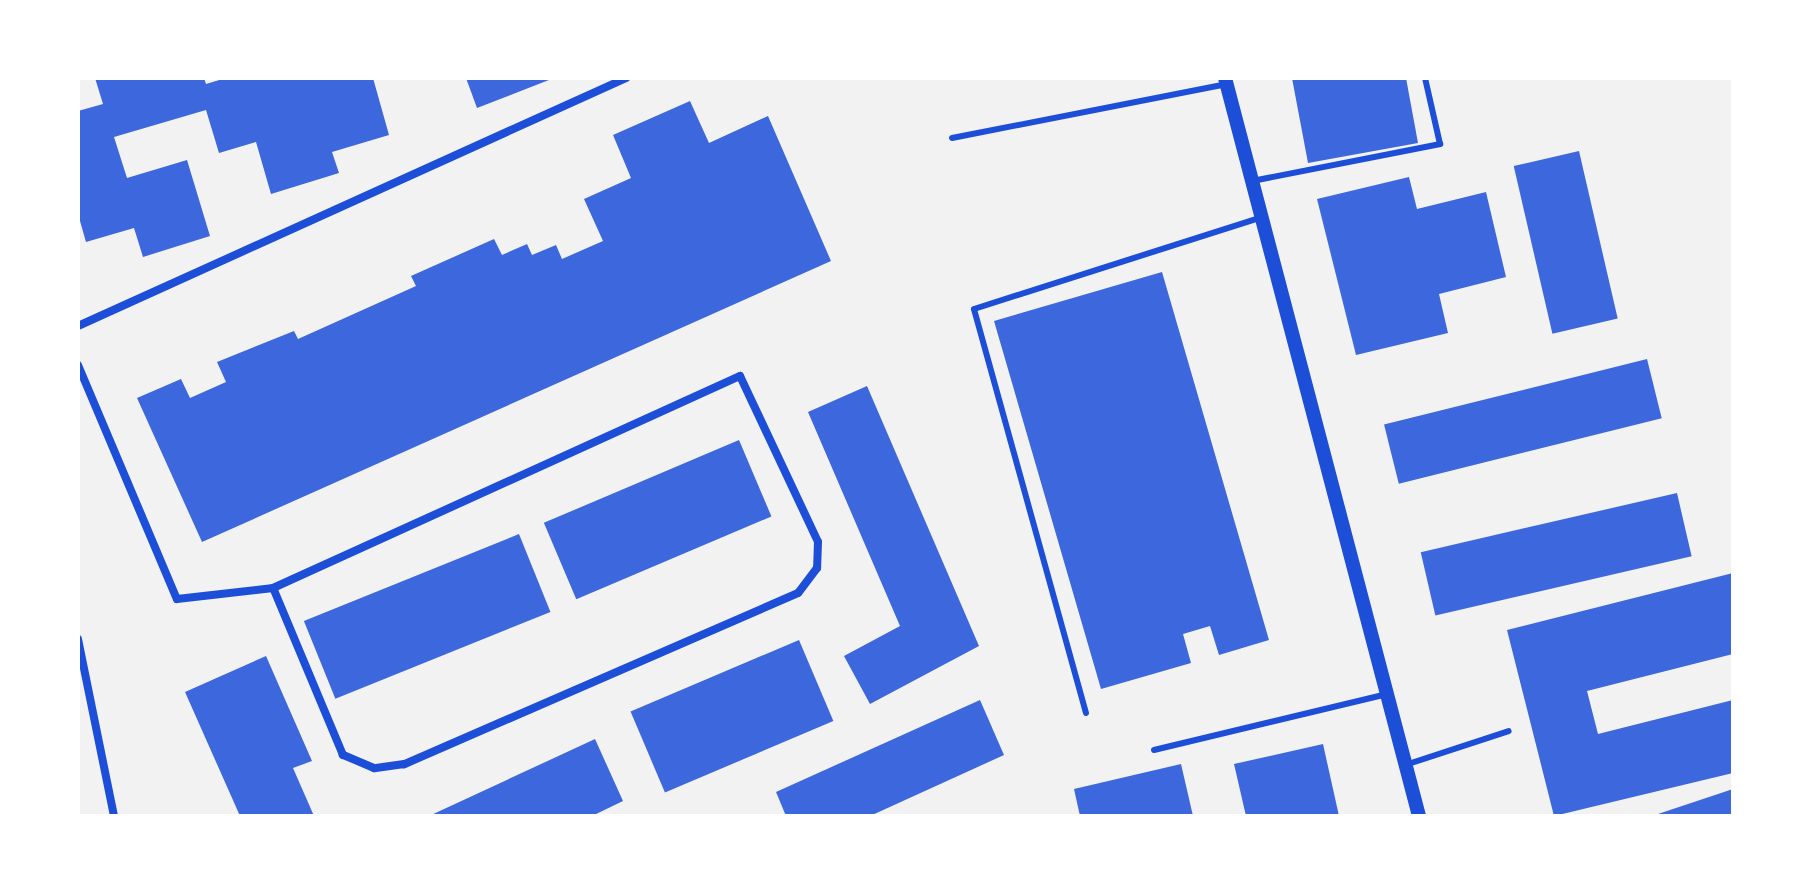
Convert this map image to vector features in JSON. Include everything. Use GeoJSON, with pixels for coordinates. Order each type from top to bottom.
{"type":"FeatureCollection","features":[{"type":"Feature","properties":{"kind":"street"},"geometry":{"type":"LineString","coordinates":[[78,326],[626,78]]}},
{"type":"Feature","properties":{"kind":"street"},"geometry":{"type":"LineString","coordinates":[[1225,81],[1419,816]]}},
{"type":"Feature","properties":{"kind":"street"},"geometry":{"type":"LineString","coordinates":[[78,365],[177,599],[273,588],[740,376],[818,542],[817,568],[798,593],[404,764],[374,768],[343,755],[273,588]]}},
{"type":"Feature","properties":{"kind":"street"},"geometry":{"type":"LineString","coordinates":[[78,639],[114,816]]}},
{"type":"Feature","properties":{"kind":"lane"},"geometry":{"type":"LineString","coordinates":[[1252,181],[1440,144],[1425,78]]}},
{"type":"Feature","properties":{"kind":"lane"},"geometry":{"type":"LineString","coordinates":[[952,138],[1225,81]]}},
{"type":"Feature","properties":{"kind":"lane"},"geometry":{"type":"LineString","coordinates":[[1086,713],[974,309],[1261,218]]}},
{"type":"Feature","properties":{"kind":"lane"},"geometry":{"type":"LineString","coordinates":[[1154,750],[1387,694]]}},
{"type":"Feature","properties":{"kind":"lane"},"geometry":{"type":"LineString","coordinates":[[1405,765],[1509,731]]}},
{"type":"Feature","properties":{"kind":"building"},"geometry":{"type":"Polygon","coordinates":[[[95,78],[204,78],[206,84],[226,78],[373,78],[389,135],[332,152],[339,173],[271,194],[256,142],[219,153],[206,110],[114,137],[127,178],[187,160],[210,236],[143,257],[134,228],[86,242],[78,214],[78,111],[103,104],[95,78]]]}},
{"type":"Feature","properties":{"kind":"building"},"geometry":{"type":"Polygon","coordinates":[[[466,78],[554,78],[477,108],[466,78]]]}},
{"type":"Feature","properties":{"kind":"building"},"geometry":{"type":"Polygon","coordinates":[[[1292,78],[1406,78],[1418,143],[1308,163],[1292,78]]]}},
{"type":"Feature","properties":{"kind":"building"},"geometry":{"type":"Polygon","coordinates":[[[690,101],[709,143],[768,116],[831,261],[202,542],[137,398],[181,379],[190,398],[226,382],[217,362],[294,331],[298,339],[416,286],[411,276],[494,239],[502,255],[527,244],[532,255],[556,245],[562,259],[603,241],[584,199],[631,178],[613,135],[690,101]]]}},
{"type":"Feature","properties":{"kind":"building"},"geometry":{"type":"Polygon","coordinates":[[[1579,151],[1618,319],[1552,334],[1514,166],[1579,151]]]}},
{"type":"Feature","properties":{"kind":"building"},"geometry":{"type":"Polygon","coordinates":[[[1409,177],[1417,209],[1486,192],[1506,277],[1439,294],[1448,333],[1356,355],[1317,199],[1409,177]]]}},
{"type":"Feature","properties":{"kind":"building"},"geometry":{"type":"Polygon","coordinates":[[[1162,272],[1269,640],[1219,655],[1210,626],[1183,634],[1191,663],[1101,689],[994,321],[1162,272]]]}},
{"type":"Feature","properties":{"kind":"building"},"geometry":{"type":"Polygon","coordinates":[[[1647,359],[1662,418],[1399,484],[1384,425],[1647,359]]]}},
{"type":"Feature","properties":{"kind":"building"},"geometry":{"type":"Polygon","coordinates":[[[867,386],[979,646],[870,704],[844,656],[900,626],[808,412],[867,386]]]}},
{"type":"Feature","properties":{"kind":"building"},"geometry":{"type":"Polygon","coordinates":[[[739,440],[771,516],[576,599],[544,523],[739,440]]]}},
{"type":"Feature","properties":{"kind":"building"},"geometry":{"type":"Polygon","coordinates":[[[1677,493],[1692,556],[1435,615],[1421,552],[1677,493]]]}},
{"type":"Feature","properties":{"kind":"building"},"geometry":{"type":"Polygon","coordinates":[[[519,534],[550,612],[335,699],[304,621],[519,534]]]}},
{"type":"Feature","properties":{"kind":"building"},"geometry":{"type":"Polygon","coordinates":[[[1733,573],[1733,654],[1587,691],[1598,734],[1733,700],[1733,773],[1554,816],[1507,630],[1733,573]]]}},
{"type":"Feature","properties":{"kind":"building"},"geometry":{"type":"Polygon","coordinates":[[[799,640],[833,721],[665,793],[631,712],[799,640]]]}},
{"type":"Feature","properties":{"kind":"building"},"geometry":{"type":"Polygon","coordinates":[[[266,656],[312,761],[293,768],[314,816],[240,816],[185,692],[266,656]]]}},
{"type":"Feature","properties":{"kind":"building"},"geometry":{"type":"Polygon","coordinates":[[[980,700],[1004,755],[870,816],[786,816],[776,792],[980,700]]]}},
{"type":"Feature","properties":{"kind":"building"},"geometry":{"type":"Polygon","coordinates":[[[595,739],[623,801],[592,816],[429,816],[595,739]]]}},
{"type":"Feature","properties":{"kind":"building"},"geometry":{"type":"Polygon","coordinates":[[[1323,744],[1339,816],[1246,816],[1234,764],[1323,744]]]}},
{"type":"Feature","properties":{"kind":"building"},"geometry":{"type":"Polygon","coordinates":[[[1181,764],[1193,816],[1080,816],[1074,789],[1181,764]]]}},
{"type":"Feature","properties":{"kind":"building"},"geometry":{"type":"Polygon","coordinates":[[[1733,789],[1733,816],[1655,816],[1655,815],[1733,789]]]}}]}
